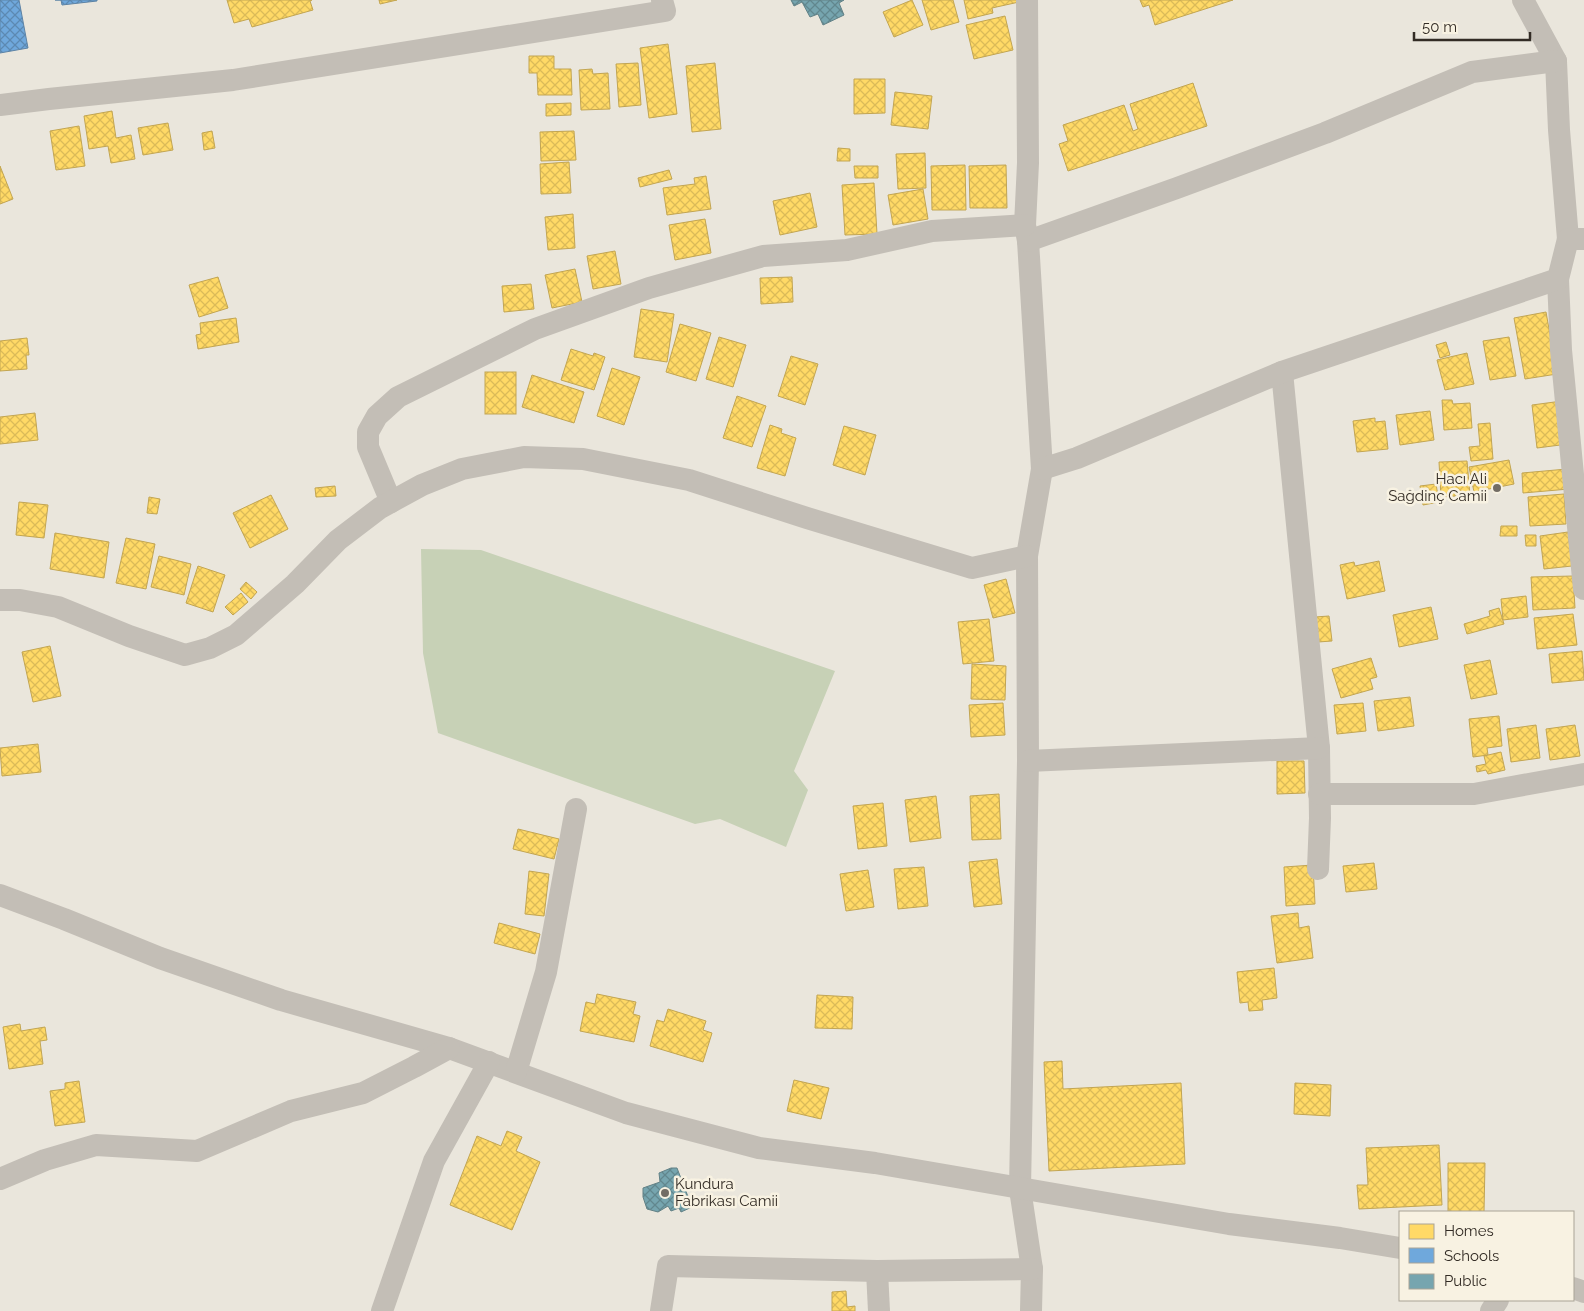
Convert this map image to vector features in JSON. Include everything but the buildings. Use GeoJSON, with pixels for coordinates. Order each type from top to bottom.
{"type":"FeatureCollection","features":[{"type":"Feature","properties":{"kind":"street"},"geometry":{"type":"LineString","coordinates":[[0,105],[233,80],[665,10],[662,0]]}},
{"type":"Feature","properties":{"kind":"street"},"geometry":{"type":"LineString","coordinates":[[1027,0],[1027,233],[1042,469],[1027,556],[1028,761],[1020,1189],[1032,1269],[1031,1311]]}},
{"type":"Feature","properties":{"kind":"street"},"geometry":{"type":"LineString","coordinates":[[1523,0],[1556,61],[1559,130],[1576,239],[1558,279],[1561,350],[1584,589]]}},
{"type":"Feature","properties":{"kind":"street"},"geometry":{"type":"LineString","coordinates":[[391,502],[368,447],[368,432],[377,416],[398,398],[535,328],[649,288],[763,256],[848,250],[932,231],[1027,233],[1177,188],[1325,133],[1472,72],[1556,61]]}},
{"type":"Feature","properties":{"kind":"street"},"geometry":{"type":"LineString","coordinates":[[1042,469],[1077,458],[1282,372],[1558,279]]}},
{"type":"Feature","properties":{"kind":"street"},"geometry":{"type":"LineString","coordinates":[[1282,372],[1319,748],[1318,869]]}},
{"type":"Feature","properties":{"kind":"street"},"geometry":{"type":"LineString","coordinates":[[0,600],[20,600],[58,607],[129,636],[185,655],[210,648],[236,635],[295,584],[338,540],[380,508],[422,485],[462,469],[524,458],[583,459],[689,480],[972,568],[1027,556]]}},
{"type":"Feature","properties":{"kind":"street"},"geometry":{"type":"LineString","coordinates":[[1028,761],[1319,748]]}},
{"type":"Feature","properties":{"kind":"street"},"geometry":{"type":"LineString","coordinates":[[1320,794],[1474,794],[1584,774]]}},
{"type":"Feature","properties":{"kind":"street"},"geometry":{"type":"LineString","coordinates":[[516,1072],[546,972],[576,809]]}},
{"type":"Feature","properties":{"kind":"street"},"geometry":{"type":"LineString","coordinates":[[0,895],[160,958],[281,1000],[450,1048],[626,1113],[759,1148],[875,1164],[1229,1224],[1340,1238],[1399,1248]]}},
{"type":"Feature","properties":{"kind":"street"},"geometry":{"type":"LineString","coordinates":[[0,1179],[45,1160],[96,1145],[197,1152],[291,1111],[363,1092],[450,1048]]}},
{"type":"Feature","properties":{"kind":"street"},"geometry":{"type":"LineString","coordinates":[[382,1311],[434,1161],[489,1062]]}},
{"type":"Feature","properties":{"kind":"street"},"geometry":{"type":"LineString","coordinates":[[660,1311],[668,1266],[878,1271],[1032,1269]]}},
{"type":"Feature","properties":{"kind":"street"},"geometry":{"type":"LineString","coordinates":[[878,1271],[878,1311]]}},
{"type":"Feature","properties":{"kind":"green space"},"geometry":{"type":"Polygon","coordinates":[[[421,549],[481,550],[835,671],[794,771],[808,790],[786,847],[720,819],[695,824],[438,733],[423,653],[421,549]]]}},
{"type":"Feature","properties":{"kind":"place","name":"Hacı Ali Sağdinç Camii"},"geometry":{"type":"Point","coordinates":[1497,488]}},
{"type":"Feature","properties":{"kind":"place","name":"Kundura Fabrikası Camii"},"geometry":{"type":"Point","coordinates":[665,1193]}}]}
